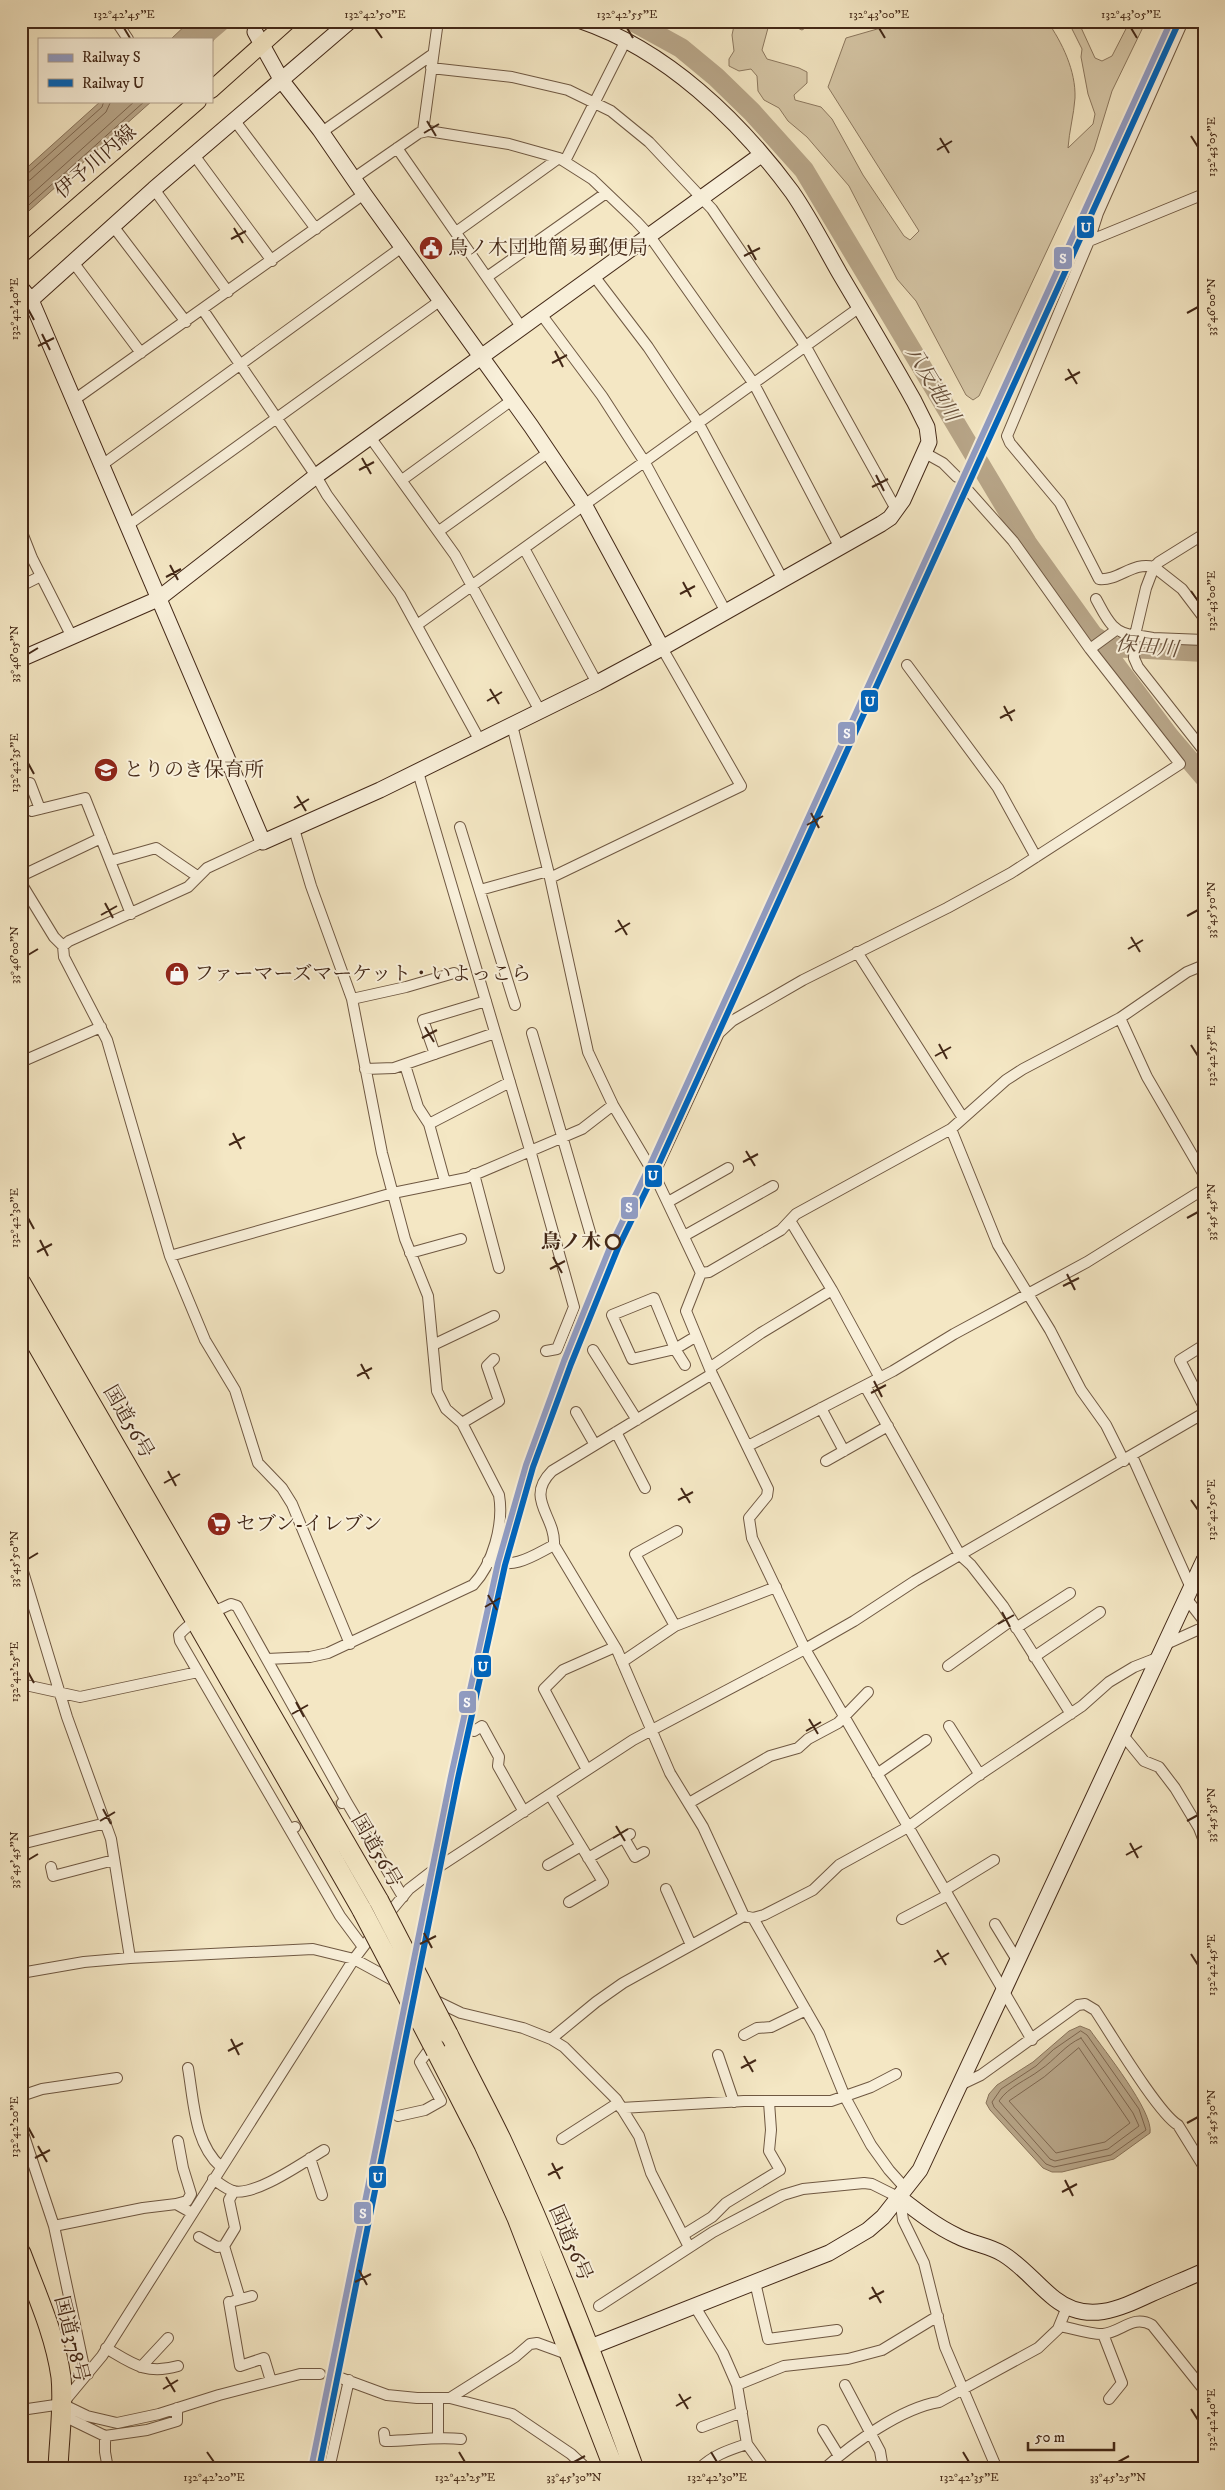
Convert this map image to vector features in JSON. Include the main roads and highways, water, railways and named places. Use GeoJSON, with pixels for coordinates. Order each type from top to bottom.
{"type":"FeatureCollection","features":[{"type":"Feature","properties":{"kind":"highway","name":"国道56号"},"geometry":{"type":"LineString","coordinates":[[21,1284],[379,1901],[448,2034],[500,2138],[530,2205],[588,2348],[634,2469]]}},
{"type":"Feature","properties":{"kind":"highway","name":"国道56号"},"geometry":{"type":"LineString","coordinates":[[21,1317],[362,1910],[436,2051],[484,2145],[517,2218],[614,2469]]}},
{"type":"Feature","properties":{"kind":"highway","name":"国道378号"},"geometry":{"type":"LineString","coordinates":[[21,2253],[52,2339],[61,2377],[62,2404],[58,2469]]}},
{"type":"Feature","properties":{"kind":"highway"},"geometry":{"type":"LineString","coordinates":[[570,2356],[588,2348]]}},
{"type":"Feature","properties":{"kind":"main road"},"geometry":{"type":"LineString","coordinates":[[212,89],[255,33],[288,21]]}},
{"type":"Feature","properties":{"kind":"main road","name":"伊予川内線"},"geometry":{"type":"LineString","coordinates":[[21,255],[197,102]]}},
{"type":"Feature","properties":{"kind":"water"},"geometry":{"type":"Polygon","coordinates":[[[190,21],[215,21],[212,43],[212,38],[172,38],[190,21]]]}},
{"type":"Feature","properties":{"kind":"water"},"geometry":{"type":"Polygon","coordinates":[[[100,102],[151,102],[21,218],[21,173],[100,102]]]}},
{"type":"Feature","properties":{"kind":"water"},"geometry":{"type":"Polygon","coordinates":[[[1080,2026],[1090,2030],[1127,2081],[1144,2111],[1149,2123],[1150,2133],[1114,2159],[1062,2172],[1052,2172],[1043,2168],[990,2110],[986,2103],[989,2094],[997,2085],[1033,2062],[1069,2031],[1080,2026]]]}},
{"type":"Feature","properties":{"kind":"waterway"},"geometry":{"type":"LineString","coordinates":[[201,38],[221,21]]}},
{"type":"Feature","properties":{"kind":"waterway","name":"八反地川"},"geometry":{"type":"LineString","coordinates":[[632,21],[681,48],[716,77],[752,112],[804,170],[1027,543],[1169,736],[1204,777]]}},
{"type":"Feature","properties":{"kind":"waterway","name":"保田川"},"geometry":{"type":"LineString","coordinates":[[1096,637],[1111,647],[1204,652]]}},
{"type":"Feature","properties":{"kind":"tunnel"},"geometry":{"type":"LineString","coordinates":[[295,1827],[342,1803]]}},
{"type":"Feature","properties":{"kind":"tunnel"},"geometry":{"type":"LineString","coordinates":[[320,2374],[338,2377]]}},
{"type":"Feature","properties":{"kind":"rail line","name":"S"},"geometry":{"type":"LineString","coordinates":[[311,2469],[451,1776],[498,1563],[526,1465],[564,1361],[611,1245],[650,1165],[1171,21]]}},
{"type":"Feature","properties":{"kind":"rail line","name":"U"},"geometry":{"type":"LineString","coordinates":[[319,2469],[458,1778],[505,1565],[533,1467],[571,1364],[618,1248],[657,1168],[1178,24]]}},
{"type":"Feature","properties":{"kind":"place","name":"鳥ノ木団地簡易郵便局"},"geometry":{"type":"Point","coordinates":[431,248]}},
{"type":"Feature","properties":{"kind":"place","name":"とりのき保育所"},"geometry":{"type":"Point","coordinates":[106,770]}},
{"type":"Feature","properties":{"kind":"place","name":"ファーマーズマーケット・いよっこら"},"geometry":{"type":"Point","coordinates":[177,974]}},
{"type":"Feature","properties":{"kind":"place","name":"鳥ノ木"},"geometry":{"type":"Point","coordinates":[613,1242]}},
{"type":"Feature","properties":{"kind":"place","name":"セブン-イレブン"},"geometry":{"type":"Point","coordinates":[219,1524]}}]}
